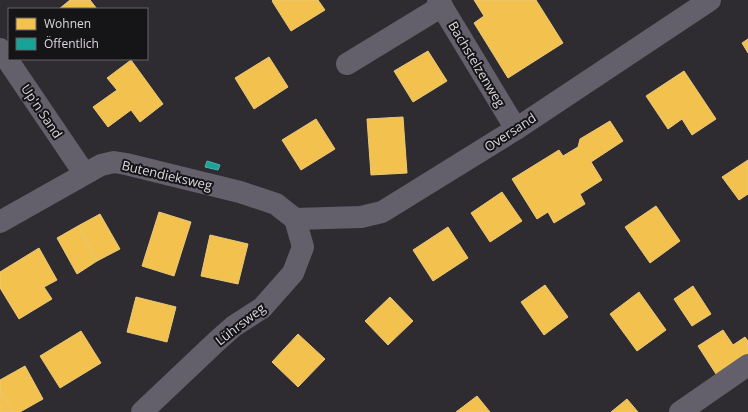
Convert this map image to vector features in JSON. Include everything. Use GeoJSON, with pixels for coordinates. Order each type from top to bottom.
{"type":"FeatureCollection","features":[{"type":"Feature","properties":{"kind":"street","name":"Oversand"},"geometry":{"type":"LineString","coordinates":[[294,219],[361,218],[374,215],[389,208],[516,129],[710,0]]}},
{"type":"Feature","properties":{"kind":"street","name":"Bachstelzenweg"},"geometry":{"type":"LineString","coordinates":[[440,3],[516,129]]}},
{"type":"Feature","properties":{"kind":"street"},"geometry":{"type":"LineString","coordinates":[[347,64],[440,3]]}},
{"type":"Feature","properties":{"kind":"street","name":"Up'n Sand"},"geometry":{"type":"LineString","coordinates":[[0,49],[84,173]]}},
{"type":"Feature","properties":{"kind":"street","name":"Butendieksweg"},"geometry":{"type":"LineString","coordinates":[[0,222],[84,173],[101,165],[114,162],[240,192],[276,204],[294,219]]}},
{"type":"Feature","properties":{"kind":"street","name":"Lührsweg"},"geometry":{"type":"LineString","coordinates":[[142,412],[216,341],[234,326],[262,308],[293,273],[303,247],[294,219]]}},
{"type":"Feature","properties":{"kind":"street"},"geometry":{"type":"LineString","coordinates":[[680,412],[748,365]]}},
{"type":"Feature","properties":{"kind":"building: Wohnen"},"geometry":{"type":"Polygon","coordinates":[[[70,0],[90,0],[96,8],[60,8],[70,0]]]}},
{"type":"Feature","properties":{"kind":"building: Wohnen"},"geometry":{"type":"Polygon","coordinates":[[[318,0],[325,10],[291,31],[272,1],[318,0]]]}},
{"type":"Feature","properties":{"kind":"building: Wohnen"},"geometry":{"type":"Polygon","coordinates":[[[474,0],[536,0],[563,43],[508,78],[474,23],[484,16],[474,0]]]}},
{"type":"Feature","properties":{"kind":"building: Wohnen"},"geometry":{"type":"Polygon","coordinates":[[[748,39],[748,53],[742,43],[748,39]]]}},
{"type":"Feature","properties":{"kind":"building: Wohnen"},"geometry":{"type":"Polygon","coordinates":[[[428,51],[447,81],[413,102],[394,71],[428,51]]]}},
{"type":"Feature","properties":{"kind":"building: Wohnen"},"geometry":{"type":"Polygon","coordinates":[[[269,57],[288,87],[254,109],[235,78],[269,57]]]}},
{"type":"Feature","properties":{"kind":"building: Wohnen"},"geometry":{"type":"Polygon","coordinates":[[[131,60],[163,104],[140,122],[131,110],[108,127],[93,107],[117,90],[107,78],[131,60]]]}},
{"type":"Feature","properties":{"kind":"building: Wohnen"},"geometry":{"type":"Polygon","coordinates":[[[684,71],[716,119],[692,135],[682,119],[668,129],[646,96],[684,71]]]}},
{"type":"Feature","properties":{"kind":"building: Wohnen"},"geometry":{"type":"Polygon","coordinates":[[[403,117],[407,173],[371,175],[367,119],[403,117]]]}},
{"type":"Feature","properties":{"kind":"building: Wohnen"},"geometry":{"type":"Polygon","coordinates":[[[316,119],[335,149],[301,170],[282,140],[316,119]]]}},
{"type":"Feature","properties":{"kind":"building: Wohnen"},"geometry":{"type":"Polygon","coordinates":[[[610,121],[623,141],[591,162],[602,180],[580,194],[585,204],[554,223],[548,212],[537,219],[512,179],[559,150],[563,156],[578,147],[580,139],[610,121]]]}},
{"type":"Feature","properties":{"kind":"building: Wohnen"},"geometry":{"type":"Polygon","coordinates":[[[748,160],[748,194],[739,200],[722,177],[748,160]]]}},
{"type":"Feature","properties":{"kind":"building: Wohnen"},"geometry":{"type":"Polygon","coordinates":[[[502,192],[522,221],[490,242],[471,213],[502,192]]]}},
{"type":"Feature","properties":{"kind":"building: Wohnen"},"geometry":{"type":"Polygon","coordinates":[[[656,206],[680,241],[650,263],[625,227],[656,206]]]}},
{"type":"Feature","properties":{"kind":"building: Wohnen"},"geometry":{"type":"Polygon","coordinates":[[[159,212],[191,222],[174,276],[142,266],[159,212]]]}},
{"type":"Feature","properties":{"kind":"building: Wohnen"},"geometry":{"type":"Polygon","coordinates":[[[100,214],[120,249],[97,261],[78,226],[100,214]]]}},
{"type":"Feature","properties":{"kind":"building: Wohnen"},"geometry":{"type":"Polygon","coordinates":[[[78,226],[97,261],[77,274],[57,238],[78,226]]]}},
{"type":"Feature","properties":{"kind":"building: Wohnen"},"geometry":{"type":"Polygon","coordinates":[[[448,227],[468,258],[433,281],[413,250],[448,227]]]}},
{"type":"Feature","properties":{"kind":"building: Wohnen"},"geometry":{"type":"Polygon","coordinates":[[[210,235],[248,244],[238,284],[201,276],[210,235]]]}},
{"type":"Feature","properties":{"kind":"building: Wohnen"},"geometry":{"type":"Polygon","coordinates":[[[39,248],[57,280],[44,287],[52,299],[19,319],[0,288],[0,272],[39,248]]]}},
{"type":"Feature","properties":{"kind":"building: Wohnen"},"geometry":{"type":"Polygon","coordinates":[[[545,285],[568,317],[544,335],[521,302],[545,285]]]}},
{"type":"Feature","properties":{"kind":"building: Wohnen"},"geometry":{"type":"Polygon","coordinates":[[[693,286],[711,314],[692,326],[674,299],[693,286]]]}},
{"type":"Feature","properties":{"kind":"building: Wohnen"},"geometry":{"type":"Polygon","coordinates":[[[639,292],[666,330],[637,351],[610,314],[639,292]]]}},
{"type":"Feature","properties":{"kind":"building: Wohnen"},"geometry":{"type":"Polygon","coordinates":[[[136,297],[176,307],[167,342],[127,332],[136,297]]]}},
{"type":"Feature","properties":{"kind":"building: Wohnen"},"geometry":{"type":"Polygon","coordinates":[[[390,297],[413,321],[388,345],[365,321],[390,297]]]}},
{"type":"Feature","properties":{"kind":"building: Wohnen"},"geometry":{"type":"Polygon","coordinates":[[[723,330],[733,345],[745,337],[748,341],[748,354],[716,374],[698,346],[723,330]]]}},
{"type":"Feature","properties":{"kind":"building: Wohnen"},"geometry":{"type":"Polygon","coordinates":[[[81,331],[101,363],[60,388],[40,356],[81,331]]]}},
{"type":"Feature","properties":{"kind":"building: Wohnen"},"geometry":{"type":"Polygon","coordinates":[[[298,334],[325,359],[298,387],[272,362],[298,334]]]}},
{"type":"Feature","properties":{"kind":"building: Wohnen"},"geometry":{"type":"Polygon","coordinates":[[[25,366],[43,399],[20,412],[13,412],[0,389],[0,380],[25,366]]]}},
{"type":"Feature","properties":{"kind":"building: Wohnen"},"geometry":{"type":"Polygon","coordinates":[[[0,389],[13,412],[0,412],[0,389]]]}},
{"type":"Feature","properties":{"kind":"building: Wohnen"},"geometry":{"type":"Polygon","coordinates":[[[477,396],[490,412],[456,412],[477,396]]]}},
{"type":"Feature","properties":{"kind":"building: Wohnen"},"geometry":{"type":"Polygon","coordinates":[[[627,399],[638,412],[611,412],[627,399]]]}},
{"type":"Feature","properties":{"kind":"building: Öffentlich"},"geometry":{"type":"Polygon","coordinates":[[[207,161],[220,165],[218,170],[205,167],[207,161]]]}}]}
